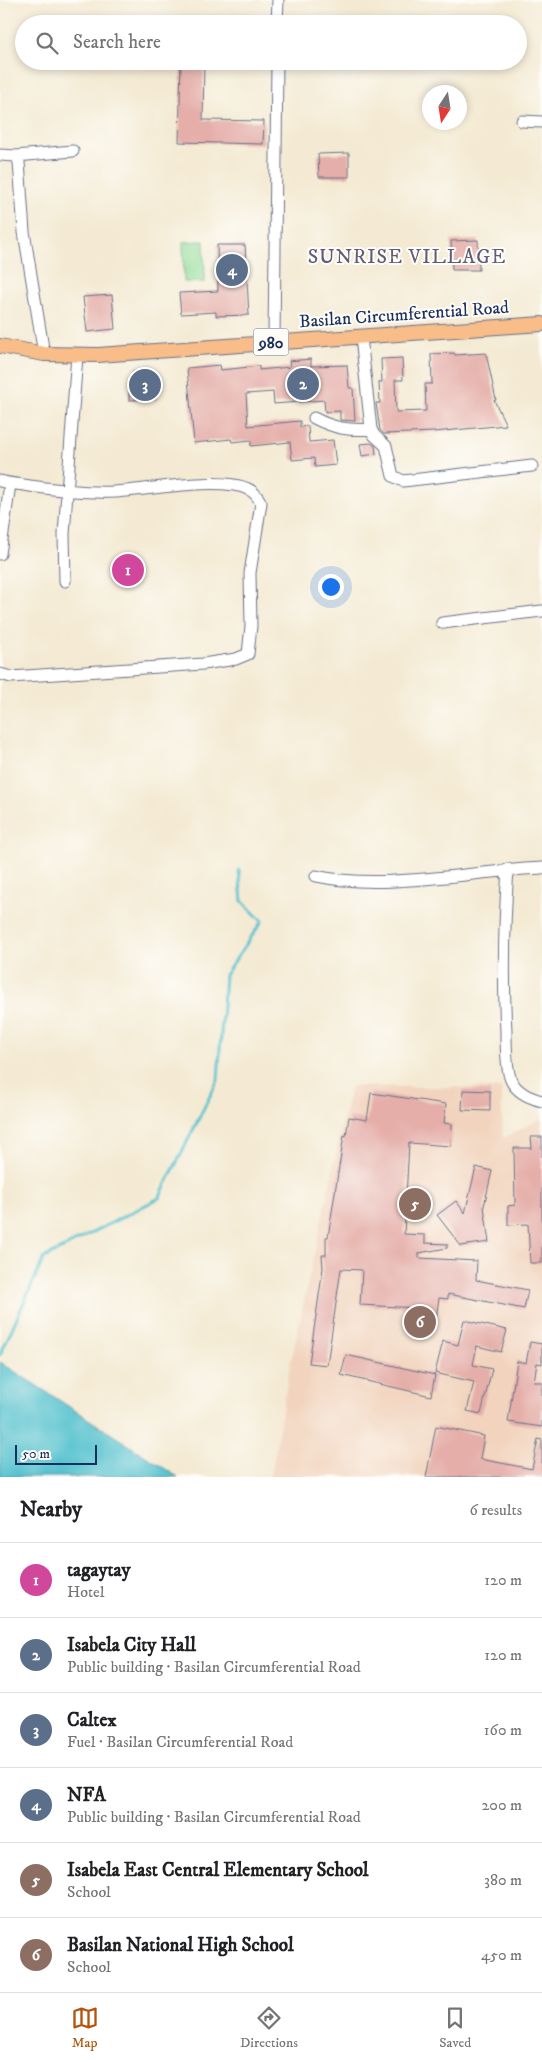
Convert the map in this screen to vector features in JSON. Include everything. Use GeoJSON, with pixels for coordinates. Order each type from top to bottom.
{"type":"FeatureCollection","features":[{"type":"Feature","properties":{"kind":"main road","name":"Basilan Circumferential Road"},"geometry":{"type":"LineString","coordinates":[[0,346],[44,354],[98,355],[274,341],[361,337],[542,324]]}},
{"type":"Feature","properties":{"kind":"street"},"geometry":{"type":"LineString","coordinates":[[277,15],[278,0]]}},
{"type":"Feature","properties":{"kind":"street"},"geometry":{"type":"LineString","coordinates":[[274,341],[277,70]]}},
{"type":"Feature","properties":{"kind":"street"},"geometry":{"type":"LineString","coordinates":[[522,121],[542,122]]}},
{"type":"Feature","properties":{"kind":"street"},"geometry":{"type":"LineString","coordinates":[[0,155],[16,156],[73,151]]}},
{"type":"Feature","properties":{"kind":"street"},"geometry":{"type":"LineString","coordinates":[[16,156],[24,232],[44,354]]}},
{"type":"Feature","properties":{"kind":"street"},"geometry":{"type":"LineString","coordinates":[[361,337],[370,429],[386,446],[393,476],[403,480],[532,466]]}},
{"type":"Feature","properties":{"kind":"street"},"geometry":{"type":"LineString","coordinates":[[65,581],[64,534],[77,355]]}},
{"type":"Feature","properties":{"kind":"street"},"geometry":{"type":"LineString","coordinates":[[314,418],[339,429],[370,429]]}},
{"type":"Feature","properties":{"kind":"street"},"geometry":{"type":"LineString","coordinates":[[0,554],[5,482],[67,490],[114,492],[200,484],[234,485],[248,489],[257,495],[261,503],[250,573],[251,626],[248,654],[236,659],[203,664],[11,677],[0,674]]}},
{"type":"Feature","properties":{"kind":"street"},"geometry":{"type":"LineString","coordinates":[[442,622],[542,611]]}},
{"type":"Feature","properties":{"kind":"street"},"geometry":{"type":"LineString","coordinates":[[316,876],[344,880],[404,880],[508,869],[542,868]]}},
{"type":"Feature","properties":{"kind":"street"},"geometry":{"type":"LineString","coordinates":[[508,869],[503,966],[507,1052],[511,1080],[519,1090],[530,1098],[542,1102]]}},
{"type":"Feature","properties":{"kind":"shaded area"},"geometry":{"type":"Polygon","coordinates":[[[351,1086],[501,1088],[503,1138],[542,1118],[542,1477],[271,1476],[290,1365],[351,1086]]]}},
{"type":"Feature","properties":{"kind":"green space"},"geometry":{"type":"Polygon","coordinates":[[[204,241],[205,282],[184,282],[183,242],[204,241]]]}},
{"type":"Feature","properties":{"kind":"water"},"geometry":{"type":"Polygon","coordinates":[[[0,1362],[178,1477],[0,1477],[0,1362]]]}},
{"type":"Feature","properties":{"kind":"building"},"geometry":{"type":"Polygon","coordinates":[[[181,70],[204,70],[203,120],[264,121],[263,144],[179,142],[181,70]]]}},
{"type":"Feature","properties":{"kind":"building"},"geometry":{"type":"Polygon","coordinates":[[[349,153],[349,177],[319,177],[318,154],[349,153]]]}},
{"type":"Feature","properties":{"kind":"building"},"geometry":{"type":"Polygon","coordinates":[[[478,240],[479,270],[452,270],[451,241],[478,240]]]}},
{"type":"Feature","properties":{"kind":"building"},"geometry":{"type":"Polygon","coordinates":[[[217,245],[245,245],[249,315],[216,316],[216,312],[181,314],[179,293],[218,291],[217,245]]]}},
{"type":"Feature","properties":{"kind":"building"},"geometry":{"type":"Polygon","coordinates":[[[112,295],[115,329],[87,332],[83,297],[112,295]]]}},
{"type":"Feature","properties":{"kind":"building"},"geometry":{"type":"Polygon","coordinates":[[[454,353],[455,355],[486,353],[496,400],[494,400],[506,425],[434,432],[384,434],[380,430],[376,403],[380,403],[379,382],[382,382],[381,359],[402,358],[403,380],[395,380],[396,412],[426,411],[425,384],[432,384],[431,354],[454,353]]]}},
{"type":"Feature","properties":{"kind":"building"},"geometry":{"type":"Polygon","coordinates":[[[311,359],[311,366],[347,365],[349,388],[353,388],[355,421],[340,420],[340,411],[325,412],[324,400],[274,404],[273,392],[246,394],[248,426],[300,421],[300,427],[308,426],[309,442],[333,440],[336,465],[315,467],[314,458],[292,460],[290,442],[251,446],[251,440],[232,442],[231,439],[194,443],[187,368],[220,365],[221,370],[259,366],[259,370],[290,367],[289,361],[311,359]]]}},
{"type":"Feature","properties":{"kind":"building"},"geometry":{"type":"Polygon","coordinates":[[[133,372],[150,372],[151,390],[155,390],[156,399],[129,400],[129,391],[133,391],[133,372]]]}},
{"type":"Feature","properties":{"kind":"building"},"geometry":{"type":"Polygon","coordinates":[[[371,443],[375,446],[376,454],[362,456],[360,444],[371,443]]]}},
{"type":"Feature","properties":{"kind":"building"},"geometry":{"type":"Polygon","coordinates":[[[463,1090],[490,1091],[490,1111],[462,1110],[463,1090]]]}},
{"type":"Feature","properties":{"kind":"building"},"geometry":{"type":"Polygon","coordinates":[[[371,1093],[446,1104],[444,1123],[452,1124],[451,1146],[409,1143],[404,1234],[425,1235],[425,1243],[447,1244],[447,1248],[419,1253],[419,1258],[477,1261],[476,1280],[528,1290],[524,1309],[448,1294],[448,1299],[439,1298],[435,1326],[416,1324],[418,1308],[360,1305],[362,1270],[341,1269],[327,1365],[309,1363],[323,1268],[322,1255],[326,1255],[326,1237],[328,1237],[344,1135],[346,1136],[349,1117],[367,1120],[371,1093]]]}},
{"type":"Feature","properties":{"kind":"building"},"geometry":{"type":"Polygon","coordinates":[[[531,1137],[542,1137],[542,1263],[530,1263],[528,1224],[508,1225],[508,1206],[515,1205],[514,1148],[532,1148],[531,1137]]]}},
{"type":"Feature","properties":{"kind":"building"},"geometry":{"type":"Polygon","coordinates":[[[476,1167],[492,1171],[484,1206],[489,1242],[461,1246],[437,1215],[456,1201],[465,1213],[476,1167]]]}},
{"type":"Feature","properties":{"kind":"building"},"geometry":{"type":"Polygon","coordinates":[[[464,1320],[507,1330],[501,1352],[477,1346],[473,1365],[492,1369],[481,1414],[467,1411],[474,1382],[435,1373],[443,1341],[458,1345],[464,1320]]]}},
{"type":"Feature","properties":{"kind":"building"},"geometry":{"type":"Polygon","coordinates":[[[530,1342],[542,1344],[542,1364],[537,1363],[534,1382],[542,1382],[542,1427],[508,1422],[517,1361],[526,1363],[530,1342]]]}},
{"type":"Feature","properties":{"kind":"building"},"geometry":{"type":"Polygon","coordinates":[[[346,1355],[435,1375],[431,1396],[341,1375],[346,1355]]]}},
{"type":"Feature","properties":{"kind":"building"},"geometry":{"type":"Polygon","coordinates":[[[436,1426],[484,1436],[480,1459],[532,1469],[538,1439],[542,1440],[542,1477],[426,1477],[436,1426]]]}},
{"type":"Feature","properties":{"kind":"waterway"},"geometry":{"type":"LineString","coordinates":[[0,1355],[44,1258],[159,1198],[218,1080],[225,975],[262,921],[242,901],[239,870]]}},
{"type":"Feature","properties":{"kind":"place","name":"NFA"},"geometry":{"type":"Point","coordinates":[232,270]}},
{"type":"Feature","properties":{"kind":"place","name":"Isabela City Hall"},"geometry":{"type":"Point","coordinates":[303,384]}},
{"type":"Feature","properties":{"kind":"place","name":"Caltex"},"geometry":{"type":"Point","coordinates":[145,385]}},
{"type":"Feature","properties":{"kind":"place","name":"tagaytay"},"geometry":{"type":"Point","coordinates":[128,570]}},
{"type":"Feature","properties":{"kind":"place","name":"Isabela East Central Elementary School"},"geometry":{"type":"Point","coordinates":[415,1204]}},
{"type":"Feature","properties":{"kind":"place","name":"Basilan National High School"},"geometry":{"type":"Point","coordinates":[420,1322]}},
{"type":"Feature","properties":{"kind":"district","name":"SUNRISE VILLAGE"},"geometry":{"type":"Point","coordinates":[407,256]}}]}
